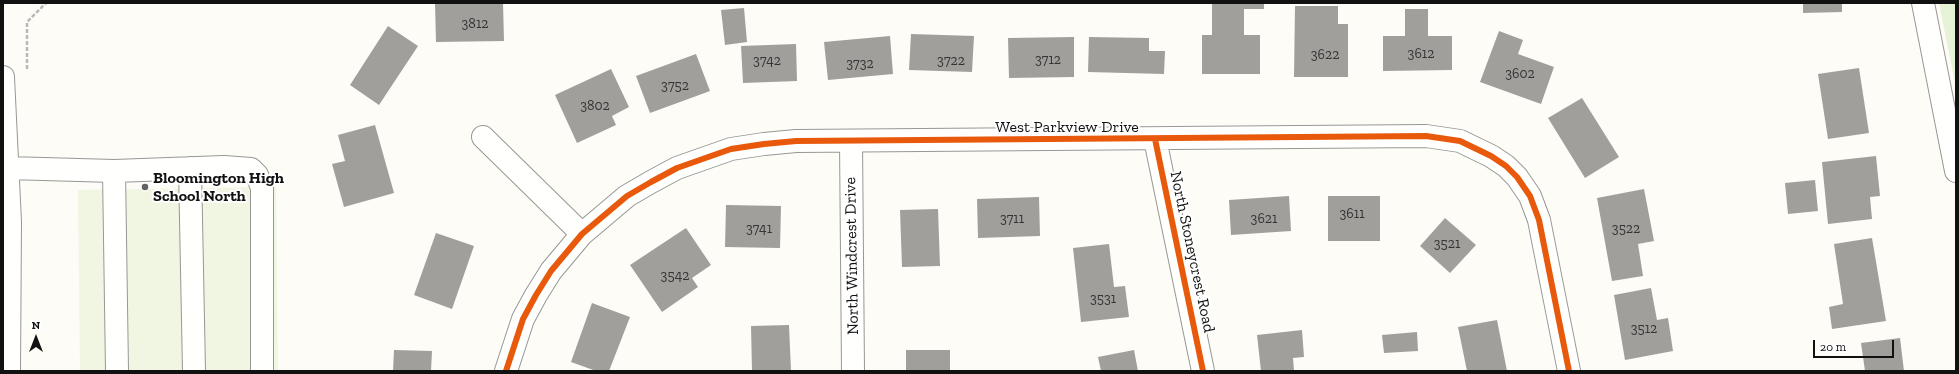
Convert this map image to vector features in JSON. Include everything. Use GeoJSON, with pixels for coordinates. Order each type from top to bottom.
{"type":"FeatureCollection","features":[{"type":"Feature","properties":{"kind":"street"},"geometry":{"type":"LineString","coordinates":[[1923,3],[1956,171]]}},
{"type":"Feature","properties":{"kind":"street"},"geometry":{"type":"LineString","coordinates":[[3,77],[10,222],[9,371]]}},
{"type":"Feature","properties":{"kind":"street","name":"West Parkview Drive"},"geometry":{"type":"LineString","coordinates":[[506,371],[523,319],[551,272],[582,234],[633,193],[677,168],[731,149],[796,141],[1426,136],[1460,141],[1491,156],[1506,166],[1517,177],[1530,196],[1539,220],[1570,371]]}},
{"type":"Feature","properties":{"kind":"street"},"geometry":{"type":"LineString","coordinates":[[483,137],[582,234]]}},
{"type":"Feature","properties":{"kind":"street","name":"North Stoneycrest Road"},"geometry":{"type":"LineString","coordinates":[[1155,139],[1203,371]]}},
{"type":"Feature","properties":{"kind":"street","name":"North Windcrest Drive"},"geometry":{"type":"LineString","coordinates":[[851,141],[853,371]]}},
{"type":"Feature","properties":{"kind":"street"},"geometry":{"type":"LineString","coordinates":[[8,168],[114,171],[224,167],[251,169],[257,175],[262,188],[262,371]]}},
{"type":"Feature","properties":{"kind":"street"},"geometry":{"type":"LineString","coordinates":[[190,168],[194,371]]}},
{"type":"Feature","properties":{"kind":"street"},"geometry":{"type":"LineString","coordinates":[[114,171],[117,371]]}},
{"type":"Feature","properties":{"kind":"green space"},"geometry":{"type":"Polygon","coordinates":[[[1939,3],[1956,3],[1956,88],[1939,3]]]}},
{"type":"Feature","properties":{"kind":"green space"},"geometry":{"type":"Polygon","coordinates":[[[276,187],[278,371],[80,371],[78,190],[276,187]]]}},
{"type":"Feature","properties":{"kind":"building"},"geometry":{"type":"Polygon","coordinates":[[[503,3],[504,41],[436,42],[435,4],[503,3]]]}},
{"type":"Feature","properties":{"kind":"building"},"geometry":{"type":"Polygon","coordinates":[[[1212,3],[1264,3],[1264,9],[1244,9],[1244,35],[1260,35],[1260,74],[1202,74],[1202,35],[1212,35],[1212,3]]]}},
{"type":"Feature","properties":{"kind":"building"},"geometry":{"type":"Polygon","coordinates":[[[1803,3],[1842,3],[1842,12],[1803,13],[1803,3]]]}},
{"type":"Feature","properties":{"kind":"building"},"geometry":{"type":"Polygon","coordinates":[[[1295,6],[1338,6],[1338,24],[1348,24],[1348,77],[1294,77],[1295,6]]]}},
{"type":"Feature","properties":{"kind":"building"},"geometry":{"type":"Polygon","coordinates":[[[744,8],[747,42],[725,45],[721,10],[744,8]]]}},
{"type":"Feature","properties":{"kind":"building"},"geometry":{"type":"Polygon","coordinates":[[[1405,9],[1428,9],[1428,36],[1452,36],[1452,70],[1383,71],[1383,36],[1405,36],[1405,9]]]}},
{"type":"Feature","properties":{"kind":"building"},"geometry":{"type":"Polygon","coordinates":[[[388,26],[418,46],[379,105],[350,85],[388,26]]]}},
{"type":"Feature","properties":{"kind":"building"},"geometry":{"type":"Polygon","coordinates":[[[1499,31],[1523,40],[1518,54],[1554,67],[1541,104],[1480,82],[1499,31]]]}},
{"type":"Feature","properties":{"kind":"building"},"geometry":{"type":"Polygon","coordinates":[[[911,34],[974,36],[972,72],[909,70],[911,34]]]}},
{"type":"Feature","properties":{"kind":"building"},"geometry":{"type":"Polygon","coordinates":[[[890,36],[893,74],[828,80],[824,42],[890,36]]]}},
{"type":"Feature","properties":{"kind":"building"},"geometry":{"type":"Polygon","coordinates":[[[1074,37],[1074,77],[1009,78],[1008,38],[1074,37]]]}},
{"type":"Feature","properties":{"kind":"building"},"geometry":{"type":"Polygon","coordinates":[[[1089,37],[1149,38],[1149,51],[1165,51],[1164,74],[1088,72],[1089,37]]]}},
{"type":"Feature","properties":{"kind":"building"},"geometry":{"type":"Polygon","coordinates":[[[796,44],[797,81],[743,83],[741,46],[796,44]]]}},
{"type":"Feature","properties":{"kind":"building"},"geometry":{"type":"Polygon","coordinates":[[[696,54],[710,91],[650,113],[636,76],[696,54]]]}},
{"type":"Feature","properties":{"kind":"building"},"geometry":{"type":"Polygon","coordinates":[[[1859,68],[1869,133],[1828,139],[1818,74],[1859,68]]]}},
{"type":"Feature","properties":{"kind":"building"},"geometry":{"type":"Polygon","coordinates":[[[611,69],[629,107],[612,116],[616,125],[577,143],[555,95],[611,69]]]}},
{"type":"Feature","properties":{"kind":"building"},"geometry":{"type":"Polygon","coordinates":[[[1582,98],[1619,157],[1585,178],[1548,118],[1582,98]]]}},
{"type":"Feature","properties":{"kind":"building"},"geometry":{"type":"Polygon","coordinates":[[[375,125],[394,193],[344,207],[332,164],[345,161],[338,135],[375,125]]]}},
{"type":"Feature","properties":{"kind":"building"},"geometry":{"type":"Polygon","coordinates":[[[1876,156],[1880,196],[1870,197],[1872,219],[1828,224],[1822,162],[1876,156]]]}},
{"type":"Feature","properties":{"kind":"building"},"geometry":{"type":"Polygon","coordinates":[[[1815,180],[1818,211],[1788,214],[1785,183],[1815,180]]]}},
{"type":"Feature","properties":{"kind":"building"},"geometry":{"type":"Polygon","coordinates":[[[1644,189],[1654,241],[1638,244],[1643,276],[1612,281],[1597,198],[1644,189]]]}},
{"type":"Feature","properties":{"kind":"building"},"geometry":{"type":"Polygon","coordinates":[[[1289,196],[1291,231],[1231,235],[1229,200],[1289,196]]]}},
{"type":"Feature","properties":{"kind":"building"},"geometry":{"type":"Polygon","coordinates":[[[1328,196],[1380,196],[1380,241],[1328,241],[1328,196]]]}},
{"type":"Feature","properties":{"kind":"building"},"geometry":{"type":"Polygon","coordinates":[[[1039,197],[1040,236],[978,238],[977,199],[1039,197]]]}},
{"type":"Feature","properties":{"kind":"building"},"geometry":{"type":"Polygon","coordinates":[[[726,205],[781,206],[780,248],[725,247],[726,205]]]}},
{"type":"Feature","properties":{"kind":"building"},"geometry":{"type":"Polygon","coordinates":[[[938,209],[940,266],[902,267],[900,210],[938,209]]]}},
{"type":"Feature","properties":{"kind":"building"},"geometry":{"type":"Polygon","coordinates":[[[1445,218],[1476,245],[1450,273],[1420,246],[1445,218]]]}},
{"type":"Feature","properties":{"kind":"building"},"geometry":{"type":"Polygon","coordinates":[[[686,228],[711,265],[692,278],[698,287],[662,312],[630,265],[686,228]]]}},
{"type":"Feature","properties":{"kind":"building"},"geometry":{"type":"Polygon","coordinates":[[[436,233],[474,246],[452,309],[414,295],[436,233]]]}},
{"type":"Feature","properties":{"kind":"building"},"geometry":{"type":"Polygon","coordinates":[[[1872,238],[1886,321],[1832,329],[1829,307],[1843,304],[1834,244],[1872,238]]]}},
{"type":"Feature","properties":{"kind":"building"},"geometry":{"type":"Polygon","coordinates":[[[1109,244],[1114,287],[1125,286],[1129,317],[1081,322],[1073,248],[1109,244]]]}},
{"type":"Feature","properties":{"kind":"building"},"geometry":{"type":"Polygon","coordinates":[[[1651,288],[1657,320],[1668,318],[1673,351],[1625,360],[1614,295],[1651,288]]]}},
{"type":"Feature","properties":{"kind":"building"},"geometry":{"type":"Polygon","coordinates":[[[592,303],[630,317],[609,371],[596,371],[571,362],[592,303]]]}},
{"type":"Feature","properties":{"kind":"building"},"geometry":{"type":"Polygon","coordinates":[[[1497,320],[1507,371],[1467,371],[1458,327],[1497,320]]]}},
{"type":"Feature","properties":{"kind":"building"},"geometry":{"type":"Polygon","coordinates":[[[789,325],[791,371],[752,371],[751,326],[789,325]]]}},
{"type":"Feature","properties":{"kind":"building"},"geometry":{"type":"Polygon","coordinates":[[[1302,330],[1304,357],[1293,358],[1294,371],[1261,371],[1257,335],[1302,330]]]}},
{"type":"Feature","properties":{"kind":"building"},"geometry":{"type":"Polygon","coordinates":[[[1417,332],[1418,351],[1384,353],[1382,335],[1417,332]]]}},
{"type":"Feature","properties":{"kind":"building"},"geometry":{"type":"Polygon","coordinates":[[[1900,338],[1904,371],[1865,371],[1861,343],[1900,338]]]}},
{"type":"Feature","properties":{"kind":"building"},"geometry":{"type":"Polygon","coordinates":[[[394,350],[432,351],[431,371],[393,371],[394,350]]]}},
{"type":"Feature","properties":{"kind":"building"},"geometry":{"type":"Polygon","coordinates":[[[906,350],[950,350],[950,371],[906,371],[906,350]]]}},
{"type":"Feature","properties":{"kind":"building"},"geometry":{"type":"Polygon","coordinates":[[[1134,350],[1138,371],[1101,371],[1098,357],[1134,350]]]}},
{"type":"Feature","properties":{"kind":"cycle path"},"geometry":{"type":"LineString","coordinates":[[506,371],[523,319],[536,295],[551,271],[582,234],[627,196],[651,182],[677,168],[731,149],[796,141],[1426,136],[1460,141],[1491,156],[1506,166],[1517,177],[1530,196],[1539,220],[1569,371]]}},
{"type":"Feature","properties":{"kind":"cycle path"},"geometry":{"type":"LineString","coordinates":[[1155,139],[1203,371]]}},
{"type":"Feature","properties":{"kind":"place","name":"Bloomington High School North"},"geometry":{"type":"Point","coordinates":[145,187]}}]}
